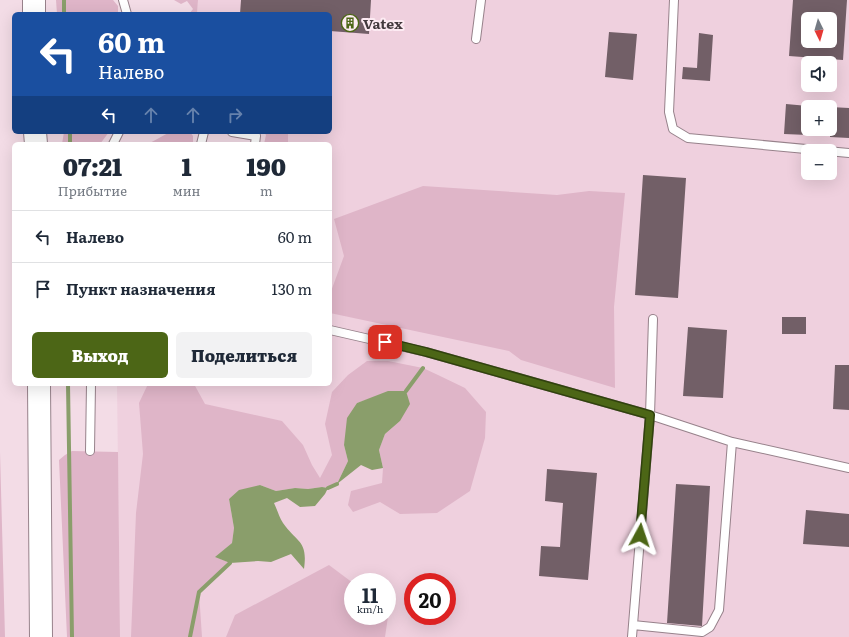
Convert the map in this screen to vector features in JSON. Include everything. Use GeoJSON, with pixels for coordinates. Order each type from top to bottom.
{"type":"FeatureCollection","features":[{"type":"Feature","properties":{"kind":"main road"},"geometry":{"type":"LineString","coordinates":[[34,0],[34,12]]}},
{"type":"Feature","properties":{"kind":"main road"},"geometry":{"type":"LineString","coordinates":[[38,386],[41,637]]}},
{"type":"Feature","properties":{"kind":"lane"},"geometry":{"type":"LineString","coordinates":[[122,0],[126,12]]}},
{"type":"Feature","properties":{"kind":"lane"},"geometry":{"type":"LineString","coordinates":[[476,39],[481,0]]}},
{"type":"Feature","properties":{"kind":"lane"},"geometry":{"type":"LineString","coordinates":[[674,0],[669,112],[672,129],[688,138],[849,153]]}},
{"type":"Feature","properties":{"kind":"lane"},"geometry":{"type":"LineString","coordinates":[[244,134],[256,136],[255,142]]}},
{"type":"Feature","properties":{"kind":"lane"},"geometry":{"type":"LineString","coordinates":[[632,637],[650,415],[653,319]]}},
{"type":"Feature","properties":{"kind":"lane"},"geometry":{"type":"LineString","coordinates":[[332,330],[426,352],[650,415],[732,442],[849,468]]}},
{"type":"Feature","properties":{"kind":"lane"},"geometry":{"type":"LineString","coordinates":[[90,451],[92,386]]}},
{"type":"Feature","properties":{"kind":"lane"},"geometry":{"type":"LineString","coordinates":[[633,625],[702,632],[710,627],[719,610],[732,442]]}},
{"type":"Feature","properties":{"kind":"shaded area"},"geometry":{"type":"Polygon","coordinates":[[[56,0],[113,0],[118,6],[118,12],[57,12],[56,0]]]}},
{"type":"Feature","properties":{"kind":"shaded area"},"geometry":{"type":"Polygon","coordinates":[[[174,0],[198,0],[197,12],[191,12],[193,9],[187,1],[181,4],[174,0]]]}},
{"type":"Feature","properties":{"kind":"shaded area"},"geometry":{"type":"Polygon","coordinates":[[[198,0],[849,0],[849,637],[120,637],[117,386],[332,386],[332,142],[288,142],[288,134],[332,134],[332,12],[197,12],[198,0]]]}},
{"type":"Feature","properties":{"kind":"shaded area"},"geometry":{"type":"Polygon","coordinates":[[[64,134],[108,134],[102,142],[62,142],[64,134]]]}},
{"type":"Feature","properties":{"kind":"shaded area"},"geometry":{"type":"Polygon","coordinates":[[[166,134],[192,134],[193,136],[193,142],[152,142],[166,134]]]}},
{"type":"Feature","properties":{"kind":"shaded area"},"geometry":{"type":"Polygon","coordinates":[[[265,134],[288,134],[288,142],[264,142],[265,134]]]}},
{"type":"Feature","properties":{"kind":"shaded area"},"geometry":{"type":"Polygon","coordinates":[[[423,186],[557,195],[589,191],[625,193],[614,307],[615,388],[521,360],[509,351],[332,313],[332,289],[344,256],[334,219],[423,186]]]}},
{"type":"Feature","properties":{"kind":"shaded area"},"geometry":{"type":"Polygon","coordinates":[[[367,361],[388,361],[423,368],[465,388],[486,412],[485,438],[470,491],[437,513],[400,514],[380,502],[353,512],[348,505],[351,491],[382,483],[383,468],[379,450],[385,434],[400,421],[372,398],[357,403],[344,445],[348,461],[337,484],[328,488],[295,488],[276,491],[260,485],[229,499],[234,528],[232,543],[216,557],[230,563],[199,592],[202,637],[131,637],[136,513],[143,454],[139,403],[147,386],[195,386],[205,404],[282,421],[303,445],[320,478],[332,455],[325,424],[332,392],[348,375],[367,361]]]}},
{"type":"Feature","properties":{"kind":"shaded area"},"geometry":{"type":"Polygon","coordinates":[[[388,391],[406,391],[410,404],[400,421],[385,434],[379,450],[383,468],[372,470],[361,465],[337,484],[348,461],[344,445],[347,418],[357,403],[388,391]]]}},
{"type":"Feature","properties":{"kind":"shaded area"},"geometry":{"type":"Polygon","coordinates":[[[72,451],[118,452],[120,637],[67,637],[59,460],[72,451]]]}},
{"type":"Feature","properties":{"kind":"shaded area"},"geometry":{"type":"Polygon","coordinates":[[[0,452],[5,637],[0,637],[0,452]]]}},
{"type":"Feature","properties":{"kind":"shaded area"},"geometry":{"type":"Polygon","coordinates":[[[260,485],[276,491],[295,488],[328,488],[315,506],[300,507],[287,498],[274,503],[283,523],[303,547],[305,560],[304,569],[291,554],[271,562],[258,561],[230,563],[215,557],[232,543],[234,528],[229,499],[239,490],[260,485]]]}},
{"type":"Feature","properties":{"kind":"shaded area"},"geometry":{"type":"Polygon","coordinates":[[[329,565],[344,576],[344,625],[387,625],[385,637],[226,637],[235,615],[329,565]]]}},
{"type":"Feature","properties":{"kind":"building","name":"Vatex"},"geometry":{"type":"Polygon","coordinates":[[[241,0],[371,0],[369,34],[332,31],[332,12],[240,12],[241,0]]]}},
{"type":"Feature","properties":{"kind":"building"},"geometry":{"type":"Polygon","coordinates":[[[793,0],[847,0],[843,60],[837,60],[837,56],[789,56],[793,0]]]}},
{"type":"Feature","properties":{"kind":"building"},"geometry":{"type":"Polygon","coordinates":[[[609,32],[637,34],[633,80],[605,77],[609,32]]]}},
{"type":"Feature","properties":{"kind":"building"},"geometry":{"type":"Polygon","coordinates":[[[699,33],[713,35],[710,81],[682,79],[683,67],[697,68],[699,33]]]}},
{"type":"Feature","properties":{"kind":"building"},"geometry":{"type":"Polygon","coordinates":[[[786,104],[801,105],[801,135],[784,134],[786,104]]]}},
{"type":"Feature","properties":{"kind":"building"},"geometry":{"type":"Polygon","coordinates":[[[837,107],[849,108],[849,138],[830,137],[837,136],[837,107]]]}},
{"type":"Feature","properties":{"kind":"building"},"geometry":{"type":"Polygon","coordinates":[[[643,175],[686,178],[678,298],[635,295],[643,175]]]}},
{"type":"Feature","properties":{"kind":"building"},"geometry":{"type":"Polygon","coordinates":[[[782,317],[806,317],[806,334],[782,334],[782,317]]]}},
{"type":"Feature","properties":{"kind":"building"},"geometry":{"type":"Polygon","coordinates":[[[688,327],[727,330],[723,398],[683,396],[688,327]]]}},
{"type":"Feature","properties":{"kind":"building"},"geometry":{"type":"Polygon","coordinates":[[[835,365],[849,365],[849,410],[833,409],[835,365]]]}},
{"type":"Feature","properties":{"kind":"building"},"geometry":{"type":"Polygon","coordinates":[[[547,469],[597,473],[588,580],[539,576],[541,546],[560,547],[563,503],[545,501],[547,469]]]}},
{"type":"Feature","properties":{"kind":"building"},"geometry":{"type":"Polygon","coordinates":[[[676,484],[710,486],[702,626],[667,623],[676,484]]]}},
{"type":"Feature","properties":{"kind":"building"},"geometry":{"type":"Polygon","coordinates":[[[806,510],[849,514],[849,547],[803,544],[806,510]]]}},
{"type":"Feature","properties":{"kind":"waterway"},"geometry":{"type":"LineString","coordinates":[[64,0],[64,12]]}},
{"type":"Feature","properties":{"kind":"waterway"},"geometry":{"type":"LineString","coordinates":[[70,134],[70,142]]}},
{"type":"Feature","properties":{"kind":"waterway"},"geometry":{"type":"LineString","coordinates":[[406,391],[423,368]]}},
{"type":"Feature","properties":{"kind":"waterway"},"geometry":{"type":"LineString","coordinates":[[68,386],[72,637]]}},
{"type":"Feature","properties":{"kind":"waterway"},"geometry":{"type":"LineString","coordinates":[[328,488],[337,484]]}},
{"type":"Feature","properties":{"kind":"waterway"},"geometry":{"type":"LineString","coordinates":[[190,637],[199,592],[230,563]]}},
{"type":"Feature","properties":{"kind":"place","name":"Vatex"},"geometry":{"type":"Point","coordinates":[350,23]}},
{"type":"Feature","properties":{"kind":"route"},"geometry":{"type":"LineString","coordinates":[[385,342],[426,352],[650,415],[640,535]]}}]}
